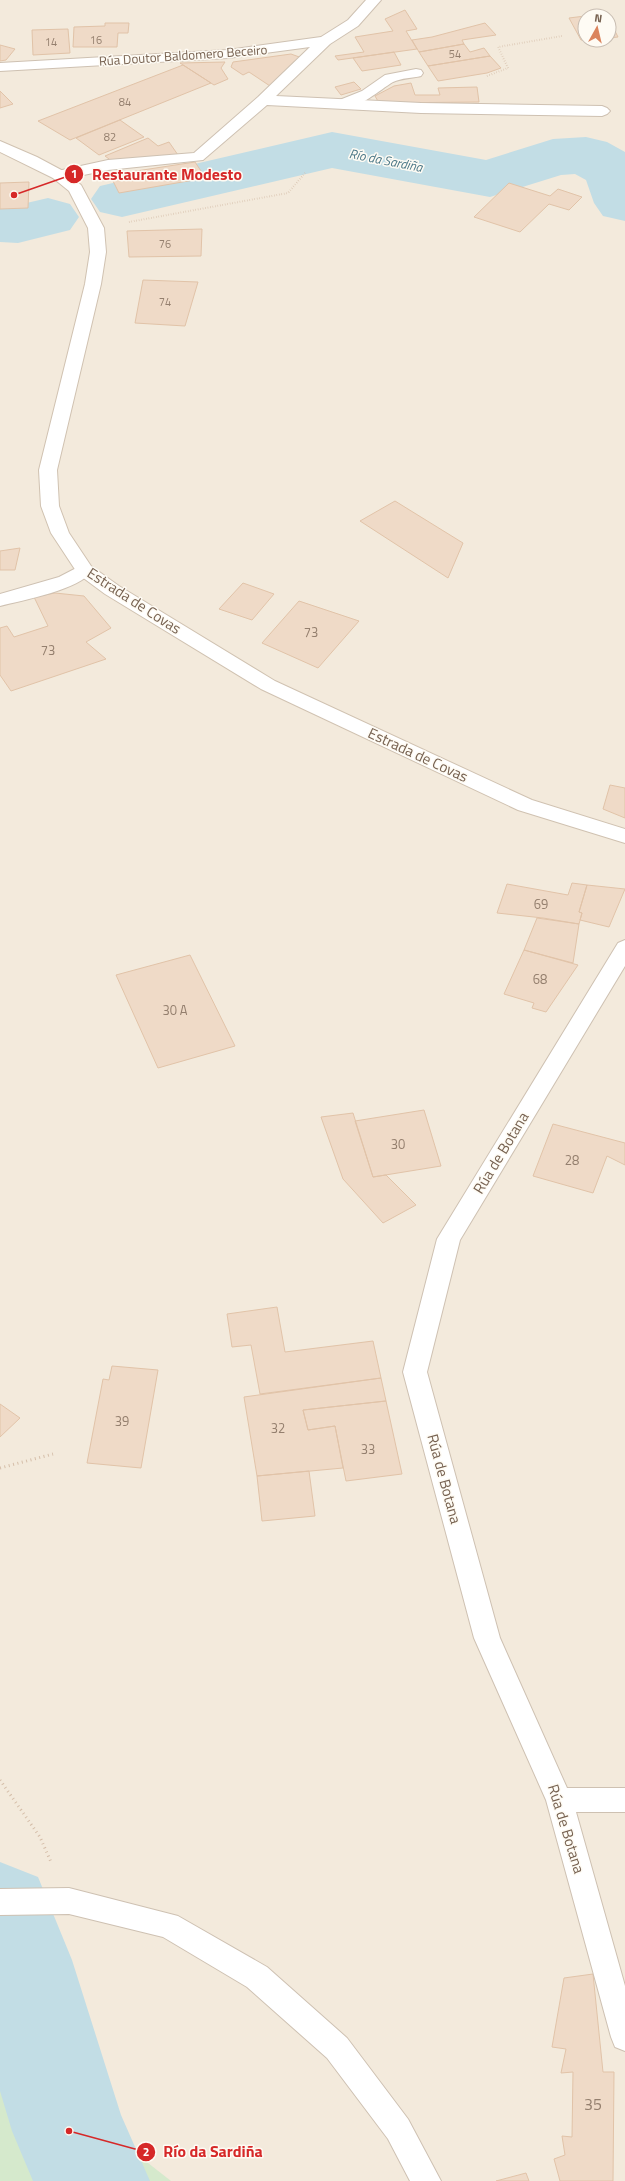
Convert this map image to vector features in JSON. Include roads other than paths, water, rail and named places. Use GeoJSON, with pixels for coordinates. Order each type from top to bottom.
{"type":"FeatureCollection","features":[{"type":"Feature","properties":{"kind":"street","name":"Rúa Doutor Baldomero Beceiro"},"geometry":{"type":"LineString","coordinates":[[0,67],[228,54],[325,41],[353,23],[374,0]]}},
{"type":"Feature","properties":{"kind":"street"},"geometry":{"type":"LineString","coordinates":[[59,175],[108,165],[198,157],[263,100],[325,41]]}},
{"type":"Feature","properties":{"kind":"street"},"geometry":{"type":"LineString","coordinates":[[342,104],[367,94],[390,78],[416,73]]}},
{"type":"Feature","properties":{"kind":"street"},"geometry":{"type":"LineString","coordinates":[[263,100],[421,108],[602,111]]}},
{"type":"Feature","properties":{"kind":"street","name":"Estrada de Covas"},"geometry":{"type":"LineString","coordinates":[[0,146],[32,160],[59,175],[75,188],[96,228],[98,252],[93,284],[48,470],[50,506],[60,533],[84,570],[112,590],[268,685],[525,805],[625,836]]}},
{"type":"Feature","properties":{"kind":"street"},"geometry":{"type":"LineString","coordinates":[[0,600],[66,581],[84,570]]}},
{"type":"Feature","properties":{"kind":"street","name":"Rúa de Botana"},"geometry":{"type":"LineString","coordinates":[[625,948],[449,1239],[415,1372],[487,1638],[559,1800],[625,2037]]}},
{"type":"Feature","properties":{"kind":"street"},"geometry":{"type":"LineString","coordinates":[[559,1800],[625,1800]]}},
{"type":"Feature","properties":{"kind":"street"},"geometry":{"type":"LineString","coordinates":[[0,1902],[69,1901],[168,1925],[257,1977],[337,2048],[398,2129],[426,2181]]}},
{"type":"Feature","properties":{"kind":"waterway","name":"Río da Sardiña"},"geometry":{"type":"LineString","coordinates":[[122,199],[332,150],[490,179],[553,157],[586,155],[613,170],[625,203]]}},
{"type":"Feature","properties":{"kind":"waterway","name":"Río da Sardiña"},"geometry":{"type":"LineString","coordinates":[[0,223],[18,224],[48,217]]}},
{"type":"Feature","properties":{"kind":"waterway","name":"Río da Sardiña"},"geometry":{"type":"LineString","coordinates":[[0,1914],[17,1960],[69,2131],[92,2181]]}},
{"type":"Feature","properties":{"kind":"place","name":"Restaurante Modesto"},"geometry":{"type":"Point","coordinates":[14,195]}},
{"type":"Feature","properties":{"kind":"place","name":"Río da Sardiña"},"geometry":{"type":"Point","coordinates":[69,2131]}}]}
